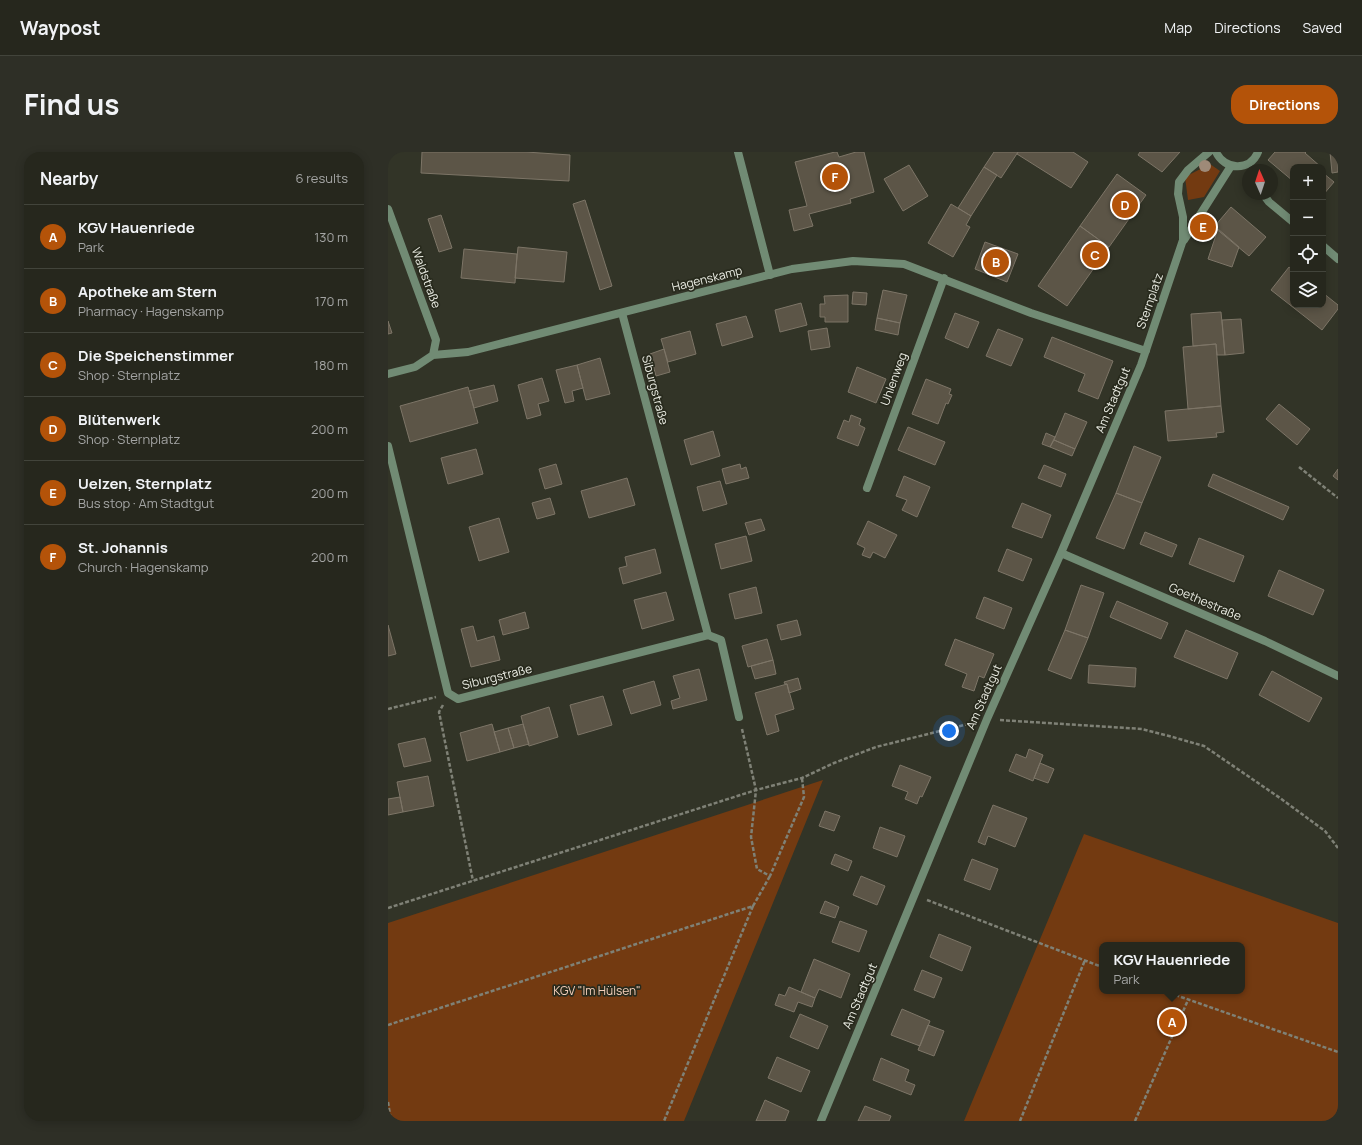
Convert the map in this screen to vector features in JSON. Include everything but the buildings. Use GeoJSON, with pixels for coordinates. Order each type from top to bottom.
{"type":"FeatureCollection","features":[{"type":"Feature","properties":{"kind":"street"},"geometry":{"type":"LineString","coordinates":[[738,152],[770,275]]}},
{"type":"Feature","properties":{"kind":"street","name":"Sternplatz"},"geometry":{"type":"LineString","coordinates":[[1146,351],[1183,240],[1183,217],[1178,194],[1179,182],[1188,170],[1209,152]]}},
{"type":"Feature","properties":{"kind":"street"},"geometry":{"type":"LineString","coordinates":[[1216,152],[1220,159],[1225,163],[1231,166],[1242,167]]}},
{"type":"Feature","properties":{"kind":"street"},"geometry":{"type":"LineString","coordinates":[[1250,164],[1257,156],[1258,152]]}},
{"type":"Feature","properties":{"kind":"street"},"geometry":{"type":"LineString","coordinates":[[1183,240],[1231,166]]}},
{"type":"Feature","properties":{"kind":"street"},"geometry":{"type":"LineString","coordinates":[[1267,200],[1290,220]]}},
{"type":"Feature","properties":{"kind":"street","name":"Waldstraße"},"geometry":{"type":"LineString","coordinates":[[388,209],[436,340],[433,355]]}},
{"type":"Feature","properties":{"kind":"street"},"geometry":{"type":"LineString","coordinates":[[1326,248],[1338,258]]}},
{"type":"Feature","properties":{"kind":"street","name":"Hagenskamp"},"geometry":{"type":"LineString","coordinates":[[433,355],[468,352],[792,269],[853,261],[904,264],[944,278],[1031,313],[1146,351]]}},
{"type":"Feature","properties":{"kind":"street","name":"Uhlenweg"},"geometry":{"type":"LineString","coordinates":[[867,488],[944,278]]}},
{"type":"Feature","properties":{"kind":"street","name":"Siburgstraße"},"geometry":{"type":"LineString","coordinates":[[388,446],[448,694],[458,700],[708,635],[622,313]]}},
{"type":"Feature","properties":{"kind":"street","name":"Am Stadtgut"},"geometry":{"type":"LineString","coordinates":[[821,1121],[988,719],[1061,553],[1146,351]]}},
{"type":"Feature","properties":{"kind":"street"},"geometry":{"type":"LineString","coordinates":[[388,374],[415,368],[433,355]]}},
{"type":"Feature","properties":{"kind":"street","name":"Goethestraße"},"geometry":{"type":"LineString","coordinates":[[1061,553],[1265,641],[1338,676]]}},
{"type":"Feature","properties":{"kind":"street"},"geometry":{"type":"LineString","coordinates":[[708,635],[721,640],[739,717]]}},
{"type":"Feature","properties":{"kind":"path"},"geometry":{"type":"LineString","coordinates":[[1299,467],[1338,498]]}},
{"type":"Feature","properties":{"kind":"path"},"geometry":{"type":"LineString","coordinates":[[388,709],[448,694]]}},
{"type":"Feature","properties":{"kind":"path"},"geometry":{"type":"LineString","coordinates":[[448,694],[439,712],[473,881]]}},
{"type":"Feature","properties":{"kind":"path"},"geometry":{"type":"LineString","coordinates":[[739,717],[756,790],[751,837],[757,869],[770,876]]}},
{"type":"Feature","properties":{"kind":"path"},"geometry":{"type":"LineString","coordinates":[[388,908],[756,790],[802,778],[834,763],[876,747],[988,719],[1142,729],[1204,746],[1325,830],[1338,848]]}},
{"type":"Feature","properties":{"kind":"path"},"geometry":{"type":"LineString","coordinates":[[664,1121],[753,906],[770,876],[804,797],[802,778]]}},
{"type":"Feature","properties":{"kind":"path"},"geometry":{"type":"LineString","coordinates":[[915,895],[1099,966]]}},
{"type":"Feature","properties":{"kind":"path"},"geometry":{"type":"LineString","coordinates":[[388,1024],[753,906]]}},
{"type":"Feature","properties":{"kind":"path"},"geometry":{"type":"LineString","coordinates":[[1020,1121],[1085,960]]}},
{"type":"Feature","properties":{"kind":"path"},"geometry":{"type":"LineString","coordinates":[[1172,994],[1338,1052]]}},
{"type":"Feature","properties":{"kind":"path"},"geometry":{"type":"LineString","coordinates":[[1135,1121],[1188,1000]]}},
{"type":"Feature","properties":{"kind":"path"},"geometry":{"type":"LineString","coordinates":[[388,1102],[391,1121]]}},
{"type":"Feature","properties":{"kind":"green space"},"geometry":{"type":"Polygon","coordinates":[[[1210,164],[1220,171],[1204,197],[1188,200],[1185,177],[1210,164]]]}},
{"type":"Feature","properties":{"kind":"green space","name":"KGV \"Im Hülsen\""},"geometry":{"type":"Polygon","coordinates":[[[823,780],[684,1121],[388,1121],[388,923],[823,780]]]}},
{"type":"Feature","properties":{"kind":"green space"},"geometry":{"type":"Polygon","coordinates":[[[1084,834],[1338,923],[1338,1121],[964,1121],[1084,834]]]}},
{"type":"Feature","properties":{"kind":"place","name":"St. Johannis"},"geometry":{"type":"Point","coordinates":[835,177]}},
{"type":"Feature","properties":{"kind":"place","name":"Blütenwerk"},"geometry":{"type":"Point","coordinates":[1125,205]}},
{"type":"Feature","properties":{"kind":"place","name":"Uelzen, Sternplatz"},"geometry":{"type":"Point","coordinates":[1203,227]}},
{"type":"Feature","properties":{"kind":"place","name":"Die Speichenstimmer"},"geometry":{"type":"Point","coordinates":[1095,255]}},
{"type":"Feature","properties":{"kind":"place","name":"Apotheke am Stern"},"geometry":{"type":"Point","coordinates":[996,262]}},
{"type":"Feature","properties":{"kind":"place","name":"KGV Hauenriede"},"geometry":{"type":"Point","coordinates":[1172,1022]}}]}
